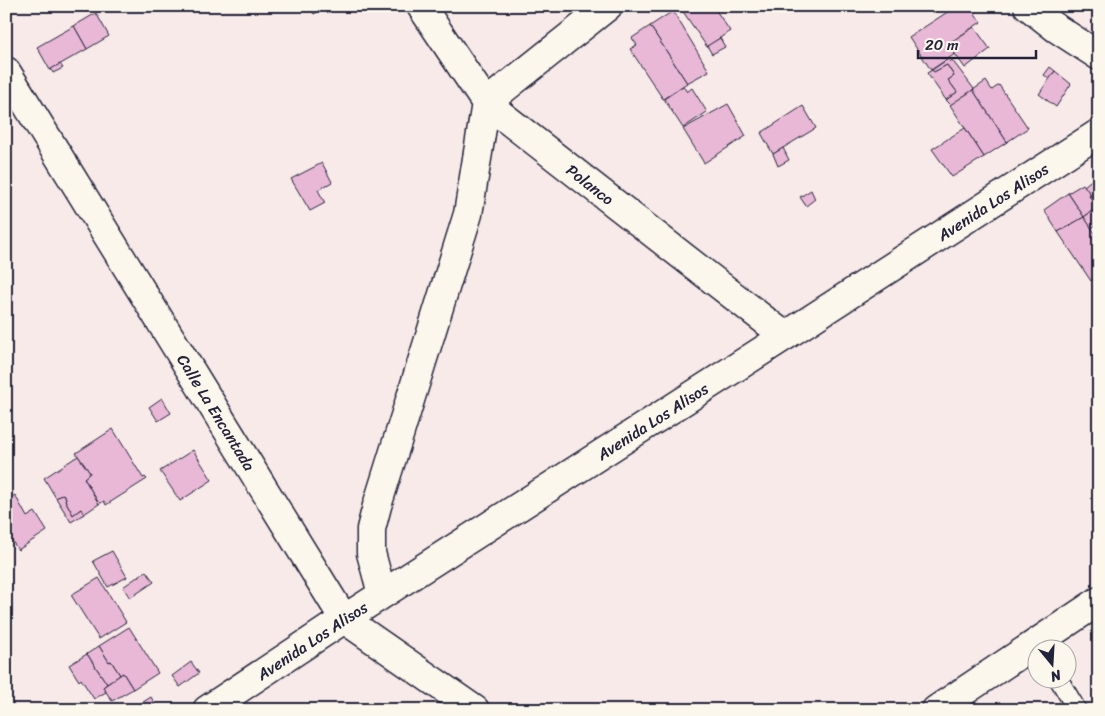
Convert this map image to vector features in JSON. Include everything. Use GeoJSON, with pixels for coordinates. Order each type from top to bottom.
{"type":"FeatureCollection","features":[{"type":"Feature","properties":{"kind":"street","name":"Polanco"},"geometry":{"type":"LineString","coordinates":[[421,6],[486,103],[785,336]]}},
{"type":"Feature","properties":{"kind":"street"},"geometry":{"type":"LineString","coordinates":[[382,594],[371,553],[371,529],[376,506],[468,214],[486,103],[608,6]]}},
{"type":"Feature","properties":{"kind":"street"},"geometry":{"type":"LineString","coordinates":[[1028,6],[1056,28],[1099,56]]}},
{"type":"Feature","properties":{"kind":"street","name":"Calle La Encantada"},"geometry":{"type":"LineString","coordinates":[[6,71],[344,619],[475,710]]}},
{"type":"Feature","properties":{"kind":"street","name":"Avenida Los Alisos"},"geometry":{"type":"LineString","coordinates":[[207,710],[382,594],[1099,134]]}},
{"type":"Feature","properties":{"kind":"street"},"geometry":{"type":"LineString","coordinates":[[1048,638],[1099,601]]}},
{"type":"Feature","properties":{"kind":"street"},"geometry":{"type":"LineString","coordinates":[[936,710],[1028,652]]}},
{"type":"Feature","properties":{"kind":"lane"},"geometry":{"type":"LineString","coordinates":[[1064,688],[1078,710]]}},
{"type":"Feature","properties":{"kind":"building"},"geometry":{"type":"Polygon","coordinates":[[[309,6],[321,6],[323,9],[314,14],[309,6]]]}},
{"type":"Feature","properties":{"kind":"building"},"geometry":{"type":"Polygon","coordinates":[[[688,6],[713,6],[730,31],[707,47],[682,10],[688,6]]]}},
{"type":"Feature","properties":{"kind":"building"},"geometry":{"type":"Polygon","coordinates":[[[974,6],[978,10],[975,15],[981,22],[948,44],[955,54],[931,70],[909,37],[949,11],[946,7],[974,6]]]}},
{"type":"Feature","properties":{"kind":"building"},"geometry":{"type":"Polygon","coordinates":[[[673,11],[709,71],[687,83],[650,26],[673,11]]]}},
{"type":"Feature","properties":{"kind":"building"},"geometry":{"type":"Polygon","coordinates":[[[96,13],[109,36],[87,49],[74,26],[96,13]]]}},
{"type":"Feature","properties":{"kind":"building"},"geometry":{"type":"Polygon","coordinates":[[[74,26],[87,49],[50,70],[37,47],[74,26]]]}},
{"type":"Feature","properties":{"kind":"building"},"geometry":{"type":"Polygon","coordinates":[[[650,26],[687,83],[663,99],[630,49],[637,45],[632,38],[650,26]]]}},
{"type":"Feature","properties":{"kind":"building"},"geometry":{"type":"Polygon","coordinates":[[[974,27],[990,49],[965,68],[948,44],[974,27]]]}},
{"type":"Feature","properties":{"kind":"building"},"geometry":{"type":"Polygon","coordinates":[[[720,38],[725,47],[712,54],[707,46],[720,38]]]}},
{"type":"Feature","properties":{"kind":"building"},"geometry":{"type":"Polygon","coordinates":[[[948,59],[950,62],[952,60],[974,89],[951,105],[946,100],[957,92],[948,80],[954,76],[947,65],[934,72],[932,70],[948,59]]]}},
{"type":"Feature","properties":{"kind":"building"},"geometry":{"type":"Polygon","coordinates":[[[60,64],[63,68],[53,73],[51,69],[60,64]]]}},
{"type":"Feature","properties":{"kind":"building"},"geometry":{"type":"Polygon","coordinates":[[[947,65],[954,76],[948,80],[957,92],[946,100],[927,73],[932,70],[934,72],[947,65]]]}},
{"type":"Feature","properties":{"kind":"building"},"geometry":{"type":"Polygon","coordinates":[[[1050,67],[1055,71],[1050,80],[1044,75],[1050,67]]]}},
{"type":"Feature","properties":{"kind":"building"},"geometry":{"type":"Polygon","coordinates":[[[1055,71],[1071,84],[1056,107],[1039,94],[1055,71]]]}},
{"type":"Feature","properties":{"kind":"building"},"geometry":{"type":"Polygon","coordinates":[[[986,81],[992,90],[999,85],[1028,128],[1007,142],[973,90],[986,81]]]}},
{"type":"Feature","properties":{"kind":"building"},"geometry":{"type":"Polygon","coordinates":[[[683,86],[687,92],[692,88],[707,112],[683,128],[664,99],[683,86]]]}},
{"type":"Feature","properties":{"kind":"building"},"geometry":{"type":"Polygon","coordinates":[[[973,90],[1007,142],[984,157],[950,105],[973,90]]]}},
{"type":"Feature","properties":{"kind":"building"},"geometry":{"type":"Polygon","coordinates":[[[728,104],[746,136],[704,163],[683,129],[728,104]]]}},
{"type":"Feature","properties":{"kind":"building"},"geometry":{"type":"Polygon","coordinates":[[[803,106],[816,128],[773,154],[761,133],[803,106]]]}},
{"type":"Feature","properties":{"kind":"building"},"geometry":{"type":"Polygon","coordinates":[[[965,128],[984,157],[952,177],[932,149],[965,128]]]}},
{"type":"Feature","properties":{"kind":"building"},"geometry":{"type":"Polygon","coordinates":[[[783,148],[789,160],[778,166],[773,154],[783,148]]]}},
{"type":"Feature","properties":{"kind":"building"},"geometry":{"type":"Polygon","coordinates":[[[322,163],[332,182],[318,190],[325,203],[310,211],[291,179],[322,163]]]}},
{"type":"Feature","properties":{"kind":"building"},"geometry":{"type":"Polygon","coordinates":[[[1099,174],[1099,191],[1090,197],[1091,195],[1084,186],[1099,174]]]}},
{"type":"Feature","properties":{"kind":"building"},"geometry":{"type":"Polygon","coordinates":[[[1083,184],[1097,207],[1084,217],[1068,193],[1083,184]]]}},
{"type":"Feature","properties":{"kind":"building"},"geometry":{"type":"Polygon","coordinates":[[[811,190],[815,199],[806,206],[800,197],[811,190]]]}},
{"type":"Feature","properties":{"kind":"building"},"geometry":{"type":"Polygon","coordinates":[[[1068,193],[1084,217],[1058,232],[1044,210],[1068,193]]]}},
{"type":"Feature","properties":{"kind":"building"},"geometry":{"type":"Polygon","coordinates":[[[1099,206],[1099,224],[1091,228],[1084,217],[1099,206]]]}},
{"type":"Feature","properties":{"kind":"building"},"geometry":{"type":"Polygon","coordinates":[[[1084,217],[1099,239],[1099,276],[1091,281],[1058,232],[1084,217]]]}},
{"type":"Feature","properties":{"kind":"building"},"geometry":{"type":"Polygon","coordinates":[[[162,398],[171,413],[158,421],[149,407],[162,398]]]}},
{"type":"Feature","properties":{"kind":"building"},"geometry":{"type":"Polygon","coordinates":[[[113,429],[143,478],[147,479],[106,505],[104,501],[99,504],[84,478],[90,473],[76,453],[113,429]]]}},
{"type":"Feature","properties":{"kind":"building"},"geometry":{"type":"Polygon","coordinates":[[[193,450],[212,480],[180,501],[160,471],[193,450]]]}},
{"type":"Feature","properties":{"kind":"building"},"geometry":{"type":"Polygon","coordinates":[[[78,456],[90,473],[84,478],[99,504],[84,514],[81,509],[73,515],[63,494],[56,498],[44,478],[78,456]]]}},
{"type":"Feature","properties":{"kind":"building"},"geometry":{"type":"Polygon","coordinates":[[[63,494],[73,515],[81,509],[84,514],[71,522],[56,498],[63,494]]]}},
{"type":"Feature","properties":{"kind":"building"},"geometry":{"type":"Polygon","coordinates":[[[15,495],[27,517],[35,512],[47,531],[18,550],[6,532],[6,500],[15,495]]]}},
{"type":"Feature","properties":{"kind":"building"},"geometry":{"type":"Polygon","coordinates":[[[112,551],[127,577],[108,587],[93,561],[112,551]]]}},
{"type":"Feature","properties":{"kind":"building"},"geometry":{"type":"Polygon","coordinates":[[[146,571],[154,582],[130,598],[123,587],[146,571]]]}},
{"type":"Feature","properties":{"kind":"building"},"geometry":{"type":"Polygon","coordinates":[[[99,578],[126,622],[99,639],[71,595],[99,578]]]}},
{"type":"Feature","properties":{"kind":"building"},"geometry":{"type":"Polygon","coordinates":[[[129,627],[158,673],[133,689],[123,673],[120,675],[111,661],[109,662],[99,646],[129,627]]]}},
{"type":"Feature","properties":{"kind":"building"},"geometry":{"type":"Polygon","coordinates":[[[99,646],[120,675],[107,684],[87,654],[99,646]]]}},
{"type":"Feature","properties":{"kind":"building"},"geometry":{"type":"Polygon","coordinates":[[[87,654],[107,684],[103,687],[106,692],[94,699],[69,665],[87,654]]]}},
{"type":"Feature","properties":{"kind":"building"},"geometry":{"type":"Polygon","coordinates":[[[191,662],[199,673],[180,687],[172,676],[191,662]]]}},
{"type":"Feature","properties":{"kind":"building"},"geometry":{"type":"Polygon","coordinates":[[[123,673],[133,689],[112,701],[103,687],[123,673]]]}},
{"type":"Feature","properties":{"kind":"building"},"geometry":{"type":"Polygon","coordinates":[[[151,697],[155,704],[146,710],[140,710],[137,706],[151,697]]]}}]}
